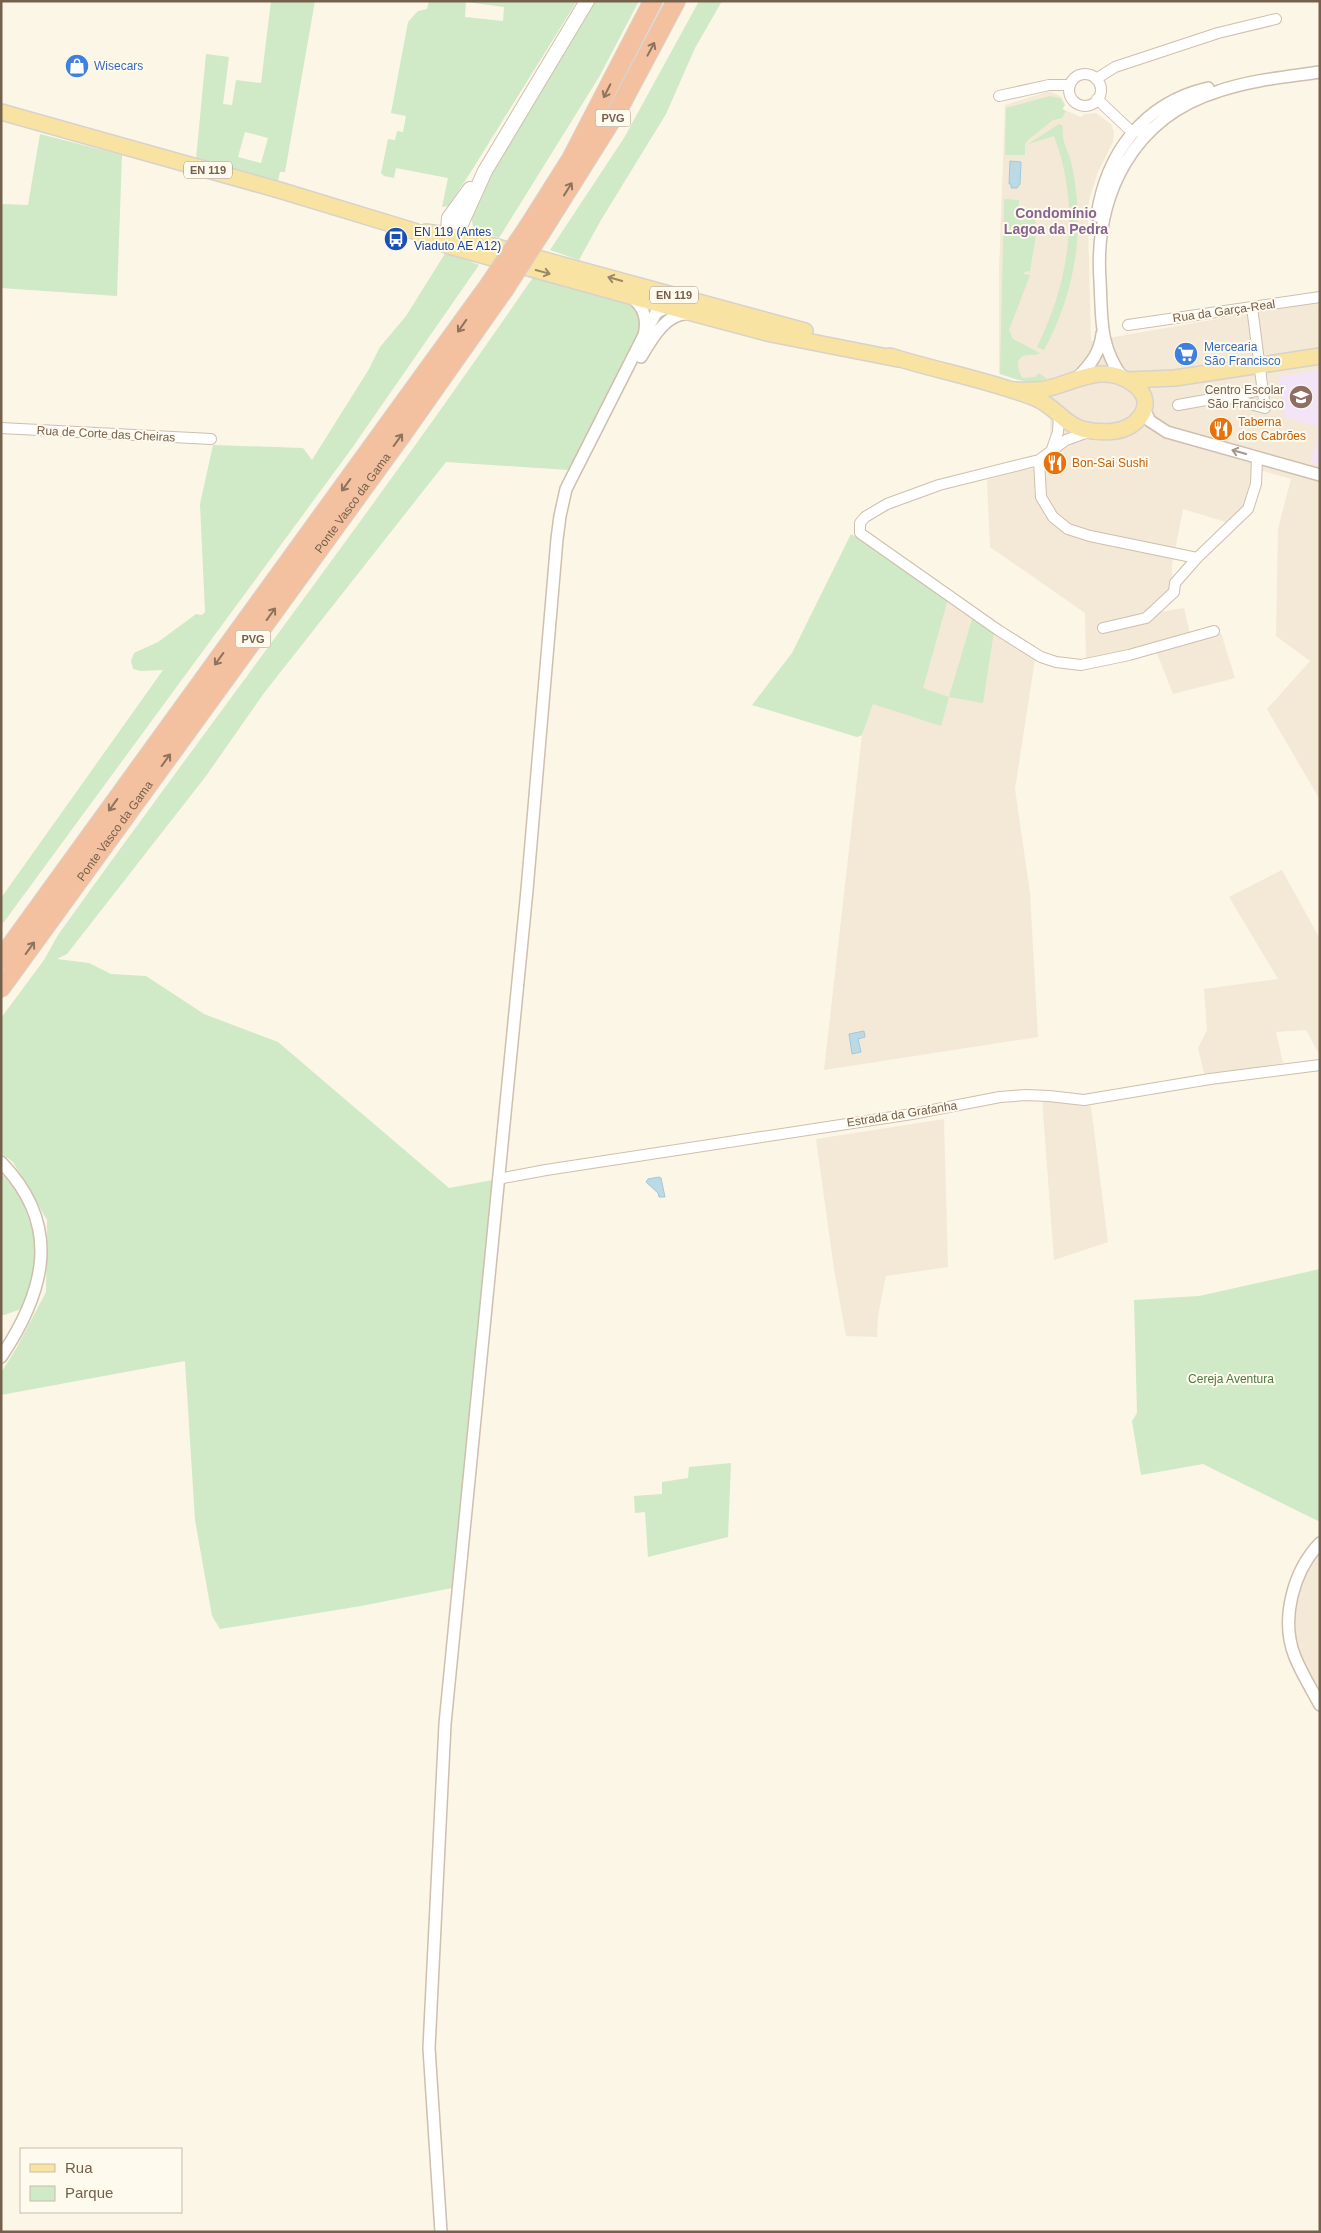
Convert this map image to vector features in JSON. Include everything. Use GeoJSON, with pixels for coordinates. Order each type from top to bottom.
{"type":"FeatureCollection","features":[{"type":"Feature","properties":{"kind":"highway","name":"Ponte Vasco da Gama"},"geometry":{"type":"LineString","coordinates":[[535,229],[653,1]]}},
{"type":"Feature","properties":{"kind":"highway","name":"Ponte Vasco da Gama"},"geometry":{"type":"LineString","coordinates":[[1,988],[383,461],[496,287],[618,110],[676,1]]}},
{"type":"Feature","properties":{"kind":"highway","name":"Ponte Vasco da Gama"},"geometry":{"type":"LineString","coordinates":[[1,959],[496,287]]}},
{"type":"Feature","properties":{"kind":"main road"},"geometry":{"type":"LineString","coordinates":[[447,240],[449,218],[484,171],[587,1]]}},
{"type":"Feature","properties":{"kind":"main road","name":"EN 119"},"geometry":{"type":"LineString","coordinates":[[1,112],[111,141],[702,316],[771,334],[898,358]]}},
{"type":"Feature","properties":{"kind":"main road"},"geometry":{"type":"LineString","coordinates":[[447,240],[461,224],[484,171]]}},
{"type":"Feature","properties":{"kind":"main road"},"geometry":{"type":"LineString","coordinates":[[468,207],[466,220],[470,230],[477,238],[492,246]]}},
{"type":"Feature","properties":{"kind":"main road","name":"EN 119"},"geometry":{"type":"LineString","coordinates":[[447,240],[492,246],[898,358],[1011,390],[1046,403],[1059,413]]}},
{"type":"Feature","properties":{"kind":"main road"},"geometry":{"type":"LineString","coordinates":[[1175,378],[1160,384],[1144,405],[1138,419],[1130,426],[1112,431],[1092,431],[1076,426],[1059,413],[1057,397],[1070,381],[1105,374],[1126,379],[1175,378],[1320,356]]}},
{"type":"Feature","properties":{"kind":"main road"},"geometry":{"type":"LineString","coordinates":[[1126,379],[1139,390],[1144,405]]}},
{"type":"Feature","properties":{"kind":"main road","name":"EN 119"},"geometry":{"type":"LineString","coordinates":[[1011,390],[1035,390],[1070,381]]}},
{"type":"Feature","properties":{"kind":"street"},"geometry":{"type":"LineString","coordinates":[[1096,79],[1115,67],[1218,33],[1276,19]]}},
{"type":"Feature","properties":{"kind":"street"},"geometry":{"type":"LineString","coordinates":[[1126,160],[1151,129],[1166,117],[1197,99],[1249,83],[1320,72]]}},
{"type":"Feature","properties":{"kind":"street"},"geometry":{"type":"LineString","coordinates":[[1083,74],[1096,79],[1100,89],[1097,99],[1085,106],[1076,103],[1070,95],[1070,85],[1075,77],[1083,74]]}},
{"type":"Feature","properties":{"kind":"street"},"geometry":{"type":"LineString","coordinates":[[1070,381],[1095,356],[1101,341],[1102,325],[1096,223],[1102,188],[1117,154],[1132,132],[1166,104],[1205,88],[1249,83]]}},
{"type":"Feature","properties":{"kind":"street"},"geometry":{"type":"LineString","coordinates":[[999,96],[1049,84],[1070,85]]}},
{"type":"Feature","properties":{"kind":"street"},"geometry":{"type":"LineString","coordinates":[[1097,99],[1132,132]]}},
{"type":"Feature","properties":{"kind":"street"},"geometry":{"type":"LineString","coordinates":[[1132,132],[1151,129]]}},
{"type":"Feature","properties":{"kind":"street"},"geometry":{"type":"LineString","coordinates":[[1099,256],[1109,198],[1126,160],[1132,132]]}},
{"type":"Feature","properties":{"kind":"street"},"geometry":{"type":"LineString","coordinates":[[611,403],[667,318],[666,306],[658,294],[651,289]]}},
{"type":"Feature","properties":{"kind":"street"},"geometry":{"type":"LineString","coordinates":[[628,294],[643,311],[646,322],[644,334]]}},
{"type":"Feature","properties":{"kind":"street","name":"Rua da Garça-Real"},"geometry":{"type":"LineString","coordinates":[[1128,325],[1320,297]]}},
{"type":"Feature","properties":{"kind":"street"},"geometry":{"type":"LineString","coordinates":[[441,2232],[429,2048],[445,1724],[526,900],[560,516],[572,477],[611,403],[652,318],[666,306],[680,303],[763,320]]}},
{"type":"Feature","properties":{"kind":"street"},"geometry":{"type":"LineString","coordinates":[[1225,396],[1265,408],[1252,307]]}},
{"type":"Feature","properties":{"kind":"street"},"geometry":{"type":"LineString","coordinates":[[659,331],[670,320],[680,314],[702,316]]}},
{"type":"Feature","properties":{"kind":"street"},"geometry":{"type":"LineString","coordinates":[[1102,325],[1107,352],[1113,365],[1126,379]]}},
{"type":"Feature","properties":{"kind":"street"},"geometry":{"type":"LineString","coordinates":[[1178,405],[1262,390]]}},
{"type":"Feature","properties":{"kind":"street"},"geometry":{"type":"LineString","coordinates":[[1144,405],[1150,421],[1167,432],[1320,475]]}},
{"type":"Feature","properties":{"kind":"street"},"geometry":{"type":"LineString","coordinates":[[1051,450],[1058,432],[1059,413]]}},
{"type":"Feature","properties":{"kind":"street","name":"Rua de Corte das Cheiras"},"geometry":{"type":"LineString","coordinates":[[1,428],[211,439]]}},
{"type":"Feature","properties":{"kind":"street"},"geometry":{"type":"LineString","coordinates":[[1092,431],[1066,440],[1039,460],[939,485],[887,504],[864,516],[860,523],[860,533],[998,630],[1041,657],[1056,662],[1081,665],[1129,655],[1214,631]]}},
{"type":"Feature","properties":{"kind":"street"},"geometry":{"type":"LineString","coordinates":[[1103,628],[1146,618],[1174,592],[1175,583],[1197,558],[1248,509],[1256,484],[1257,458]]}},
{"type":"Feature","properties":{"kind":"street"},"geometry":{"type":"LineString","coordinates":[[1039,460],[1041,497],[1053,517],[1068,529],[1090,536],[1197,558]]}},
{"type":"Feature","properties":{"kind":"street","name":"Estrada da Grafanha"},"geometry":{"type":"LineString","coordinates":[[498,1179],[912,1114],[1000,1098],[1026,1095],[1084,1100],[1210,1079],[1320,1064]]}},
{"type":"Feature","properties":{"kind":"street"},"geometry":{"type":"LineString","coordinates":[[1,1162],[22,1187],[35,1211],[42,1250],[41,1268],[31,1303],[1,1357]]}},
{"type":"Feature","properties":{"kind":"street"},"geometry":{"type":"LineString","coordinates":[[1320,1542],[1304,1563],[1298,1577],[1288,1627],[1295,1656],[1320,1705]]}},
{"type":"Feature","properties":{"kind":"shaded area"},"geometry":{"type":"Polygon","coordinates":[[[1050,91],[1062,97],[1065,105],[1063,109],[1081,117],[1085,114],[1096,113],[1111,124],[1114,132],[1113,142],[1098,172],[1089,200],[1091,341],[1320,301],[1320,800],[1267,709],[1310,661],[1276,636],[1278,529],[1291,479],[1260,470],[1251,479],[1244,510],[1229,523],[1183,509],[1172,565],[1172,589],[1154,613],[1184,608],[1191,637],[1221,633],[1235,678],[1173,694],[1154,646],[1086,660],[1085,613],[990,547],[987,480],[1024,470],[1052,467],[1048,379],[1026,381],[999,373],[999,270],[1005,105],[1050,91]]]}},
{"type":"Feature","properties":{"kind":"shaded area","name":"Centro Escolar São Francisco"},"geometry":{"type":"Polygon","coordinates":[[[1320,369],[1320,427],[1285,417],[1278,377],[1320,369]]]}},
{"type":"Feature","properties":{"kind":"shaded area"},"geometry":{"type":"Polygon","coordinates":[[[1320,428],[1320,464],[1310,462],[1320,428]]]}},
{"type":"Feature","properties":{"kind":"shaded area"},"geometry":{"type":"Polygon","coordinates":[[[918,577],[1035,659],[1015,789],[1030,893],[1038,1037],[824,1070],[862,735],[918,577]]]}},
{"type":"Feature","properties":{"kind":"shaded area"},"geometry":{"type":"Polygon","coordinates":[[[1282,870],[1320,939],[1320,1056],[1306,1030],[1276,1032],[1283,1063],[1205,1077],[1198,1048],[1207,1030],[1204,989],[1278,979],[1229,897],[1282,870]]]}},
{"type":"Feature","properties":{"kind":"shaded area"},"geometry":{"type":"Polygon","coordinates":[[[1042,1099],[1091,1106],[1108,1242],[1054,1260],[1042,1099]]]}},
{"type":"Feature","properties":{"kind":"shaded area"},"geometry":{"type":"Polygon","coordinates":[[[944,1119],[948,1267],[886,1276],[878,1315],[877,1337],[846,1336],[834,1269],[816,1139],[944,1119]]]}},
{"type":"Feature","properties":{"kind":"shaded area"},"geometry":{"type":"Polygon","coordinates":[[[1320,1550],[1320,1691],[1304,1664],[1295,1635],[1295,1609],[1304,1576],[1320,1550]]]}},
{"type":"Feature","properties":{"kind":"green space"},"geometry":{"type":"Polygon","coordinates":[[[271,1],[315,1],[285,172],[280,172],[278,181],[196,159],[206,54],[229,57],[223,104],[232,105],[236,80],[261,83],[271,1]],[[245,132],[238,157],[261,163],[268,138],[245,132]]]}},
{"type":"Feature","properties":{"kind":"green space"},"geometry":{"type":"Polygon","coordinates":[[[429,1],[577,1],[467,178],[448,206],[442,207],[448,178],[396,168],[394,178],[384,176],[381,173],[388,139],[395,140],[397,131],[403,132],[406,116],[391,113],[408,22],[418,11],[427,9],[429,1]],[[466,2],[465,17],[503,21],[504,7],[466,2]]]}},
{"type":"Feature","properties":{"kind":"green space"},"geometry":{"type":"Polygon","coordinates":[[[592,1],[639,1],[599,77],[499,238],[484,233],[473,226],[471,217],[472,207],[592,1]]]}},
{"type":"Feature","properties":{"kind":"green space"},"geometry":{"type":"Polygon","coordinates":[[[699,1],[722,1],[695,48],[666,114],[601,220],[579,260],[550,250],[624,138],[699,1]]]}},
{"type":"Feature","properties":{"kind":"green space"},"geometry":{"type":"Polygon","coordinates":[[[1050,96],[1060,98],[1065,105],[1062,109],[1066,111],[1062,118],[1053,120],[1028,140],[1025,144],[1025,155],[1005,155],[1006,108],[1050,96]]]}},
{"type":"Feature","properties":{"kind":"green space"},"geometry":{"type":"Polygon","coordinates":[[[1059,124],[1063,126],[1063,138],[1074,175],[1078,233],[1076,254],[1067,293],[1061,313],[1044,350],[1037,347],[1057,295],[1068,243],[1069,216],[1067,190],[1054,136],[1028,144],[1059,124]]]}},
{"type":"Feature","properties":{"kind":"green space"},"geometry":{"type":"Polygon","coordinates":[[[40,134],[122,155],[117,296],[1,288],[1,204],[28,205],[40,134]]]}},
{"type":"Feature","properties":{"kind":"green space"},"geometry":{"type":"Polygon","coordinates":[[[1004,199],[1019,200],[1019,208],[1036,209],[1035,241],[1030,271],[1024,272],[1024,274],[1030,275],[1009,330],[1013,339],[1040,353],[1023,356],[1018,361],[1018,365],[1019,372],[1023,378],[1035,377],[1039,373],[1047,379],[1041,381],[1024,381],[1000,374],[1004,199]]]}},
{"type":"Feature","properties":{"kind":"green space"},"geometry":{"type":"Polygon","coordinates":[[[446,252],[479,265],[352,448],[1,926],[1,898],[163,670],[141,671],[133,669],[131,661],[134,653],[158,642],[196,614],[202,615],[205,612],[200,504],[213,445],[303,448],[312,460],[369,369],[380,347],[406,316],[446,252]]]}},
{"type":"Feature","properties":{"kind":"green space"},"geometry":{"type":"Polygon","coordinates":[[[538,270],[627,294],[642,316],[640,334],[568,470],[446,462],[264,693],[206,776],[67,954],[57,959],[89,963],[111,974],[146,976],[204,1014],[278,1042],[449,1188],[498,1179],[457,1587],[361,1606],[220,1629],[212,1616],[195,1520],[185,1361],[1,1395],[1,1373],[46,1292],[47,1220],[13,1162],[1,1153],[1,1018],[44,960],[58,935],[420,438],[538,270]]]}},
{"type":"Feature","properties":{"kind":"green space"},"geometry":{"type":"Polygon","coordinates":[[[851,534],[948,599],[923,688],[949,697],[941,726],[873,704],[862,735],[857,737],[752,705],[792,653],[851,534]]]}},
{"type":"Feature","properties":{"kind":"green space"},"geometry":{"type":"Polygon","coordinates":[[[973,616],[994,631],[983,703],[949,697],[973,616]]]}},
{"type":"Feature","properties":{"kind":"green space"},"geometry":{"type":"Polygon","coordinates":[[[1,1173],[19,1193],[36,1238],[34,1282],[24,1308],[1,1316],[1,1173]]]}},
{"type":"Feature","properties":{"kind":"green space","name":"Cereja Aventura"},"geometry":{"type":"Polygon","coordinates":[[[1320,1269],[1320,1522],[1203,1464],[1141,1475],[1132,1421],[1137,1413],[1134,1300],[1199,1296],[1320,1269]]]}},
{"type":"Feature","properties":{"kind":"green space"},"geometry":{"type":"Polygon","coordinates":[[[731,1463],[728,1537],[648,1557],[645,1512],[635,1513],[634,1496],[662,1494],[662,1482],[688,1478],[689,1467],[731,1463]]]}},
{"type":"Feature","properties":{"kind":"water"},"geometry":{"type":"Polygon","coordinates":[[[1010,161],[1021,162],[1020,184],[1017,188],[1011,188],[1011,184],[1009,184],[1010,161]]]}},
{"type":"Feature","properties":{"kind":"water"},"geometry":{"type":"Polygon","coordinates":[[[864,1031],[865,1037],[858,1039],[861,1052],[852,1054],[849,1034],[864,1031]]]}},
{"type":"Feature","properties":{"kind":"water"},"geometry":{"type":"Polygon","coordinates":[[[661,1178],[665,1197],[659,1197],[658,1193],[646,1182],[648,1179],[661,1178]]]}},
{"type":"Feature","properties":{"kind":"place","name":"Wisecars"},"geometry":{"type":"Point","coordinates":[77,66]}},
{"type":"Feature","properties":{"kind":"place","name":"EN 119 (Antes Viaduto AE A12)"},"geometry":{"type":"Point","coordinates":[396,239]}},
{"type":"Feature","properties":{"kind":"place","name":"Mercearia São Francisco"},"geometry":{"type":"Point","coordinates":[1186,354]}},
{"type":"Feature","properties":{"kind":"place","name":"Centro Escolar São Francisco"},"geometry":{"type":"Point","coordinates":[1301,397]}},
{"type":"Feature","properties":{"kind":"place","name":"Taberna dos Cabrões"},"geometry":{"type":"Point","coordinates":[1221,429]}},
{"type":"Feature","properties":{"kind":"place","name":"Bon-Sai Sushi"},"geometry":{"type":"Point","coordinates":[1055,463]}},
{"type":"Feature","properties":{"kind":"district","name":"Condomínio Lagoa da Pedra"},"geometry":{"type":"Point","coordinates":[1056,222]}}]}
